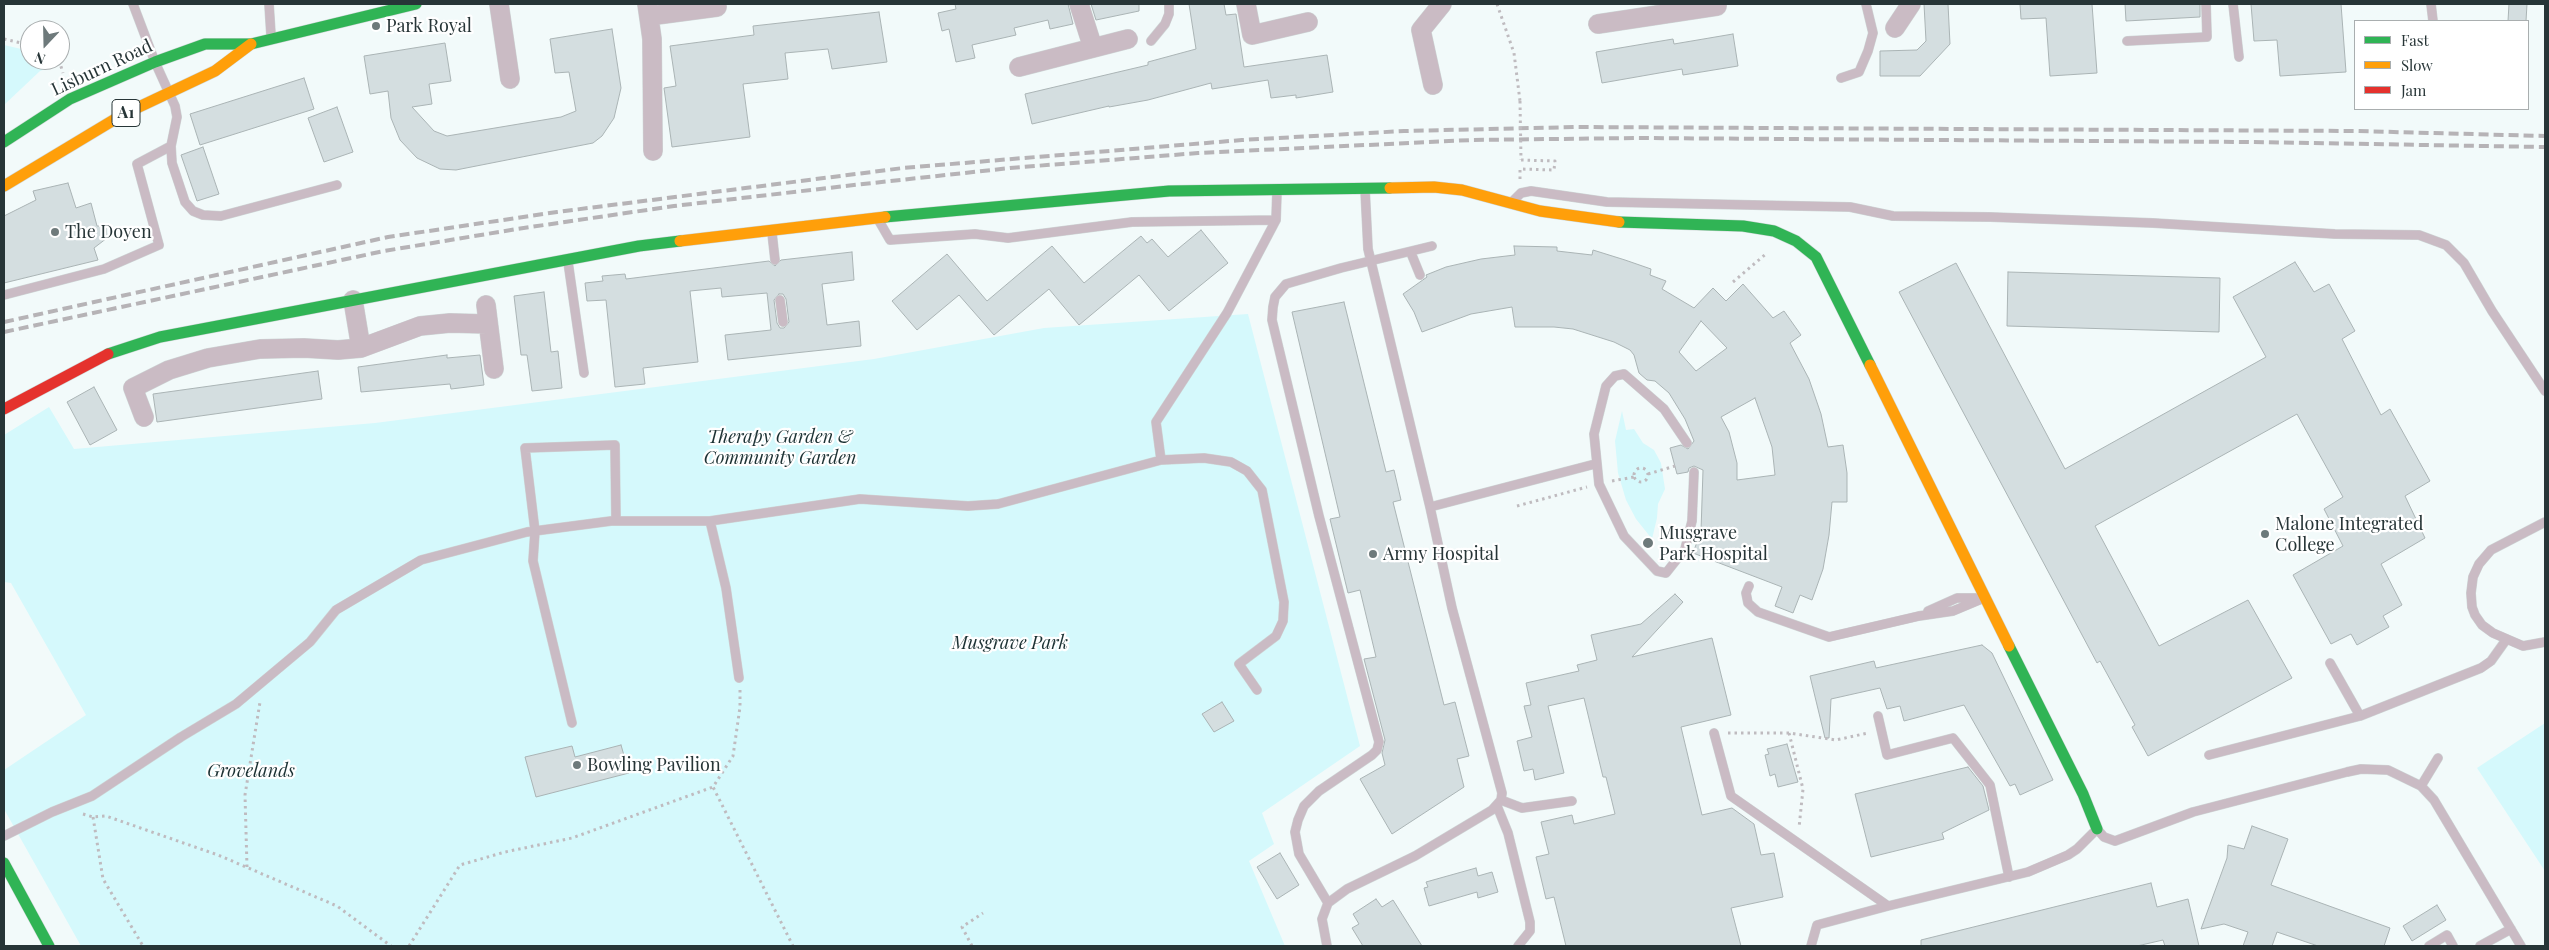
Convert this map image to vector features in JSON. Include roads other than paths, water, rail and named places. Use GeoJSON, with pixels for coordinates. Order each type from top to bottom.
{"type":"FeatureCollection","features":[{"type":"Feature","properties":{"kind":"main road","name":"Lisburn Road"},"geometry":{"type":"LineString","coordinates":[[5,139],[70,99],[154,62],[205,44],[251,44],[416,4]]}},
{"type":"Feature","properties":{"kind":"main road","name":"Lisburn Road"},"geometry":{"type":"LineString","coordinates":[[4,186],[74,137],[215,71],[251,44]]}},
{"type":"Feature","properties":{"kind":"main road"},"geometry":{"type":"LineString","coordinates":[[4,409],[101,357],[160,337],[639,246],[877,218],[1169,191],[1434,187],[1462,190],[1540,211],[1601,222],[1743,226],[1774,231],[1796,241],[1816,257],[2083,794],[2097,829]]}},
{"type":"Feature","properties":{"kind":"main road"},"geometry":{"type":"LineString","coordinates":[[4,863],[49,946]]}},
{"type":"Feature","properties":{"kind":"street"},"geometry":{"type":"LineString","coordinates":[[499,4],[510,79]]}},
{"type":"Feature","properties":{"kind":"street"},"geometry":{"type":"LineString","coordinates":[[1079,4],[1093,48]]}},
{"type":"Feature","properties":{"kind":"street"},"geometry":{"type":"LineString","coordinates":[[1246,4],[1252,34],[1308,22]]}},
{"type":"Feature","properties":{"kind":"street"},"geometry":{"type":"LineString","coordinates":[[1433,85],[1421,30],[1442,4]]}},
{"type":"Feature","properties":{"kind":"street"},"geometry":{"type":"LineString","coordinates":[[1895,28],[1911,4]]}},
{"type":"Feature","properties":{"kind":"street"},"geometry":{"type":"LineString","coordinates":[[1598,24],[1675,8],[1718,6]]}},
{"type":"Feature","properties":{"kind":"street"},"geometry":{"type":"LineString","coordinates":[[653,151],[652,40],[648,10],[717,7]]}},
{"type":"Feature","properties":{"kind":"street"},"geometry":{"type":"LineString","coordinates":[[1019,67],[1128,39]]}},
{"type":"Feature","properties":{"kind":"street"},"geometry":{"type":"LineString","coordinates":[[353,300],[361,348]]}},
{"type":"Feature","properties":{"kind":"street"},"geometry":{"type":"LineString","coordinates":[[486,305],[494,368]]}},
{"type":"Feature","properties":{"kind":"street"},"geometry":{"type":"LineString","coordinates":[[144,417],[133,388],[169,370],[208,358],[260,349],[304,348],[338,350],[361,348],[420,326],[450,323],[488,324]]}},
{"type":"Feature","properties":{"kind":"lane"},"geometry":{"type":"LineString","coordinates":[[133,4],[154,62],[169,92],[178,117],[171,146],[172,163],[185,202],[193,212],[203,215],[221,216],[258,208],[337,185]]}},
{"type":"Feature","properties":{"kind":"lane"},"geometry":{"type":"LineString","coordinates":[[269,4],[271,38]]}},
{"type":"Feature","properties":{"kind":"lane"},"geometry":{"type":"LineString","coordinates":[[1151,41],[1165,24],[1169,14],[1169,4]]}},
{"type":"Feature","properties":{"kind":"lane"},"geometry":{"type":"LineString","coordinates":[[1841,78],[1859,72],[1868,51],[1873,33],[1866,4]]}},
{"type":"Feature","properties":{"kind":"lane"},"geometry":{"type":"LineString","coordinates":[[2127,41],[2207,37],[2206,4]]}},
{"type":"Feature","properties":{"kind":"lane"},"geometry":{"type":"LineString","coordinates":[[2233,4],[2239,57]]}},
{"type":"Feature","properties":{"kind":"lane"},"geometry":{"type":"LineString","coordinates":[[2431,4],[2433,20]]}},
{"type":"Feature","properties":{"kind":"lane"},"geometry":{"type":"LineString","coordinates":[[4,295],[104,269],[158,245],[137,164],[171,146]]}},
{"type":"Feature","properties":{"kind":"lane"},"geometry":{"type":"LineString","coordinates":[[1364,189],[1371,261],[1430,506],[1452,608],[1502,786],[1499,803],[1530,922],[1530,932],[1518,946]]}},
{"type":"Feature","properties":{"kind":"lane"},"geometry":{"type":"LineString","coordinates":[[1161,460],[1156,422],[1227,313],[1276,220],[1276,190]]}},
{"type":"Feature","properties":{"kind":"lane"},"geometry":{"type":"LineString","coordinates":[[1511,204],[1521,193],[1531,191],[1607,202],[1850,207],[1893,216],[1990,217],[2153,223],[2335,234],[2419,235],[2446,244],[2460,257],[2492,311],[2545,391]]}},
{"type":"Feature","properties":{"kind":"lane"},"geometry":{"type":"LineString","coordinates":[[877,218],[890,240],[975,234],[1008,238],[1132,222],[1276,220]]}},
{"type":"Feature","properties":{"kind":"lane"},"geometry":{"type":"LineString","coordinates":[[772,230],[775,260]]}},
{"type":"Feature","properties":{"kind":"lane"},"geometry":{"type":"LineString","coordinates":[[1328,903],[1299,854],[1295,832],[1298,820],[1304,806],[1319,791],[1372,755],[1377,750],[1379,742],[1319,516],[1272,320],[1275,297],[1286,284],[1432,246]]}},
{"type":"Feature","properties":{"kind":"lane"},"geometry":{"type":"LineString","coordinates":[[1411,253],[1420,275]]}},
{"type":"Feature","properties":{"kind":"lane"},"geometry":{"type":"LineString","coordinates":[[568,260],[584,373]]}},
{"type":"Feature","properties":{"kind":"lane"},"geometry":{"type":"LineString","coordinates":[[780,300],[783,322]]}},
{"type":"Feature","properties":{"kind":"lane"},"geometry":{"type":"LineString","coordinates":[[1687,443],[1664,409],[1624,374],[1615,376],[1606,386],[1594,434],[1599,484],[1624,536],[1657,571],[1666,573],[1685,549],[1692,521],[1694,472]]}},
{"type":"Feature","properties":{"kind":"lane"},"geometry":{"type":"LineString","coordinates":[[572,723],[533,561],[534,531],[525,448],[615,445],[616,521]]}},
{"type":"Feature","properties":{"kind":"lane"},"geometry":{"type":"LineString","coordinates":[[4,836],[64,807],[92,796],[181,737],[236,704],[310,642],[336,610],[420,560],[534,531],[616,521],[710,521],[860,499],[968,506],[998,504],[1161,460],[1204,458],[1231,462],[1246,471],[1262,490],[1284,602],[1284,621],[1276,636],[1239,664],[1258,690]]}},
{"type":"Feature","properties":{"kind":"lane"},"geometry":{"type":"LineString","coordinates":[[1430,506],[1596,464]]}},
{"type":"Feature","properties":{"kind":"lane"},"geometry":{"type":"LineString","coordinates":[[710,521],[726,588],[739,678]]}},
{"type":"Feature","properties":{"kind":"lane"},"geometry":{"type":"LineString","coordinates":[[2545,522],[2492,550],[2480,564],[2473,578],[2472,607],[2482,625],[2506,640],[2523,646],[2545,642]]}},
{"type":"Feature","properties":{"kind":"lane"},"geometry":{"type":"LineString","coordinates":[[1749,586],[1746,594],[1748,603],[1758,612],[1829,637],[1919,616],[1957,598],[1984,598]]}},
{"type":"Feature","properties":{"kind":"lane"},"geometry":{"type":"LineString","coordinates":[[2209,755],[2360,716],[2481,668],[2491,661],[2506,640]]}},
{"type":"Feature","properties":{"kind":"lane"},"geometry":{"type":"LineString","coordinates":[[2330,663],[2360,716]]}},
{"type":"Feature","properties":{"kind":"lane"},"geometry":{"type":"LineString","coordinates":[[1878,716],[1887,755],[1952,738],[1990,785],[2010,877]]}},
{"type":"Feature","properties":{"kind":"lane"},"geometry":{"type":"LineString","coordinates":[[1714,733],[1731,796],[1888,906]]}},
{"type":"Feature","properties":{"kind":"lane"},"geometry":{"type":"LineString","coordinates":[[2421,786],[2438,758]]}},
{"type":"Feature","properties":{"kind":"lane"},"geometry":{"type":"LineString","coordinates":[[1811,946],[1817,925],[2028,872],[2078,849],[2097,829],[2109,840],[2123,839],[2193,812],[2361,769],[2388,770],[2421,786],[2434,800],[2521,946]]}},
{"type":"Feature","properties":{"kind":"lane"},"geometry":{"type":"LineString","coordinates":[[1327,946],[1322,919],[1328,903],[1347,889],[1415,856],[1499,803],[1522,808],[1572,801]]}},
{"type":"Feature","properties":{"kind":"lane"},"geometry":{"type":"LineString","coordinates":[[2480,946],[2510,929]]}},
{"type":"Feature","properties":{"kind":"lane"},"geometry":{"type":"LineString","coordinates":[[2429,946],[2447,935],[2453,946]]}},
{"type":"Feature","properties":{"kind":"railway"},"geometry":{"type":"LineString","coordinates":[[4,322],[388,237],[557,212],[903,168],[1242,140],[1404,131],[1576,127],[2356,131],[2545,136]]}},
{"type":"Feature","properties":{"kind":"railway"},"geometry":{"type":"LineString","coordinates":[[4,332],[384,251],[517,229],[674,206],[845,186],[1010,168],[1198,153],[1472,140],[1636,138],[2248,142],[2545,147]]}},
{"type":"Feature","properties":{"kind":"place","name":"Park Royal"},"geometry":{"type":"Point","coordinates":[376,26]}},
{"type":"Feature","properties":{"kind":"place","name":"The Doyen"},"geometry":{"type":"Point","coordinates":[55,232]}},
{"type":"Feature","properties":{"kind":"place","name":"Malone Integrated College"},"geometry":{"type":"Point","coordinates":[2265,534]}},
{"type":"Feature","properties":{"kind":"place","name":"Musgrave Park Hospital"},"geometry":{"type":"Point","coordinates":[1648,543]}},
{"type":"Feature","properties":{"kind":"place","name":"Army Hospital"},"geometry":{"type":"Point","coordinates":[1373,554]}},
{"type":"Feature","properties":{"kind":"place","name":"Bowling Pavilion"},"geometry":{"type":"Point","coordinates":[577,765]}},
{"type":"Feature","properties":{"kind":"park label","name":"Therapy Garden & Community Garden"},"geometry":{"type":"Point","coordinates":[780,447]}},
{"type":"Feature","properties":{"kind":"park label","name":"Musgrave Park"},"geometry":{"type":"Point","coordinates":[1010,643]}},
{"type":"Feature","properties":{"kind":"park label","name":"Grovelands"},"geometry":{"type":"Point","coordinates":[251,771]}}]}
